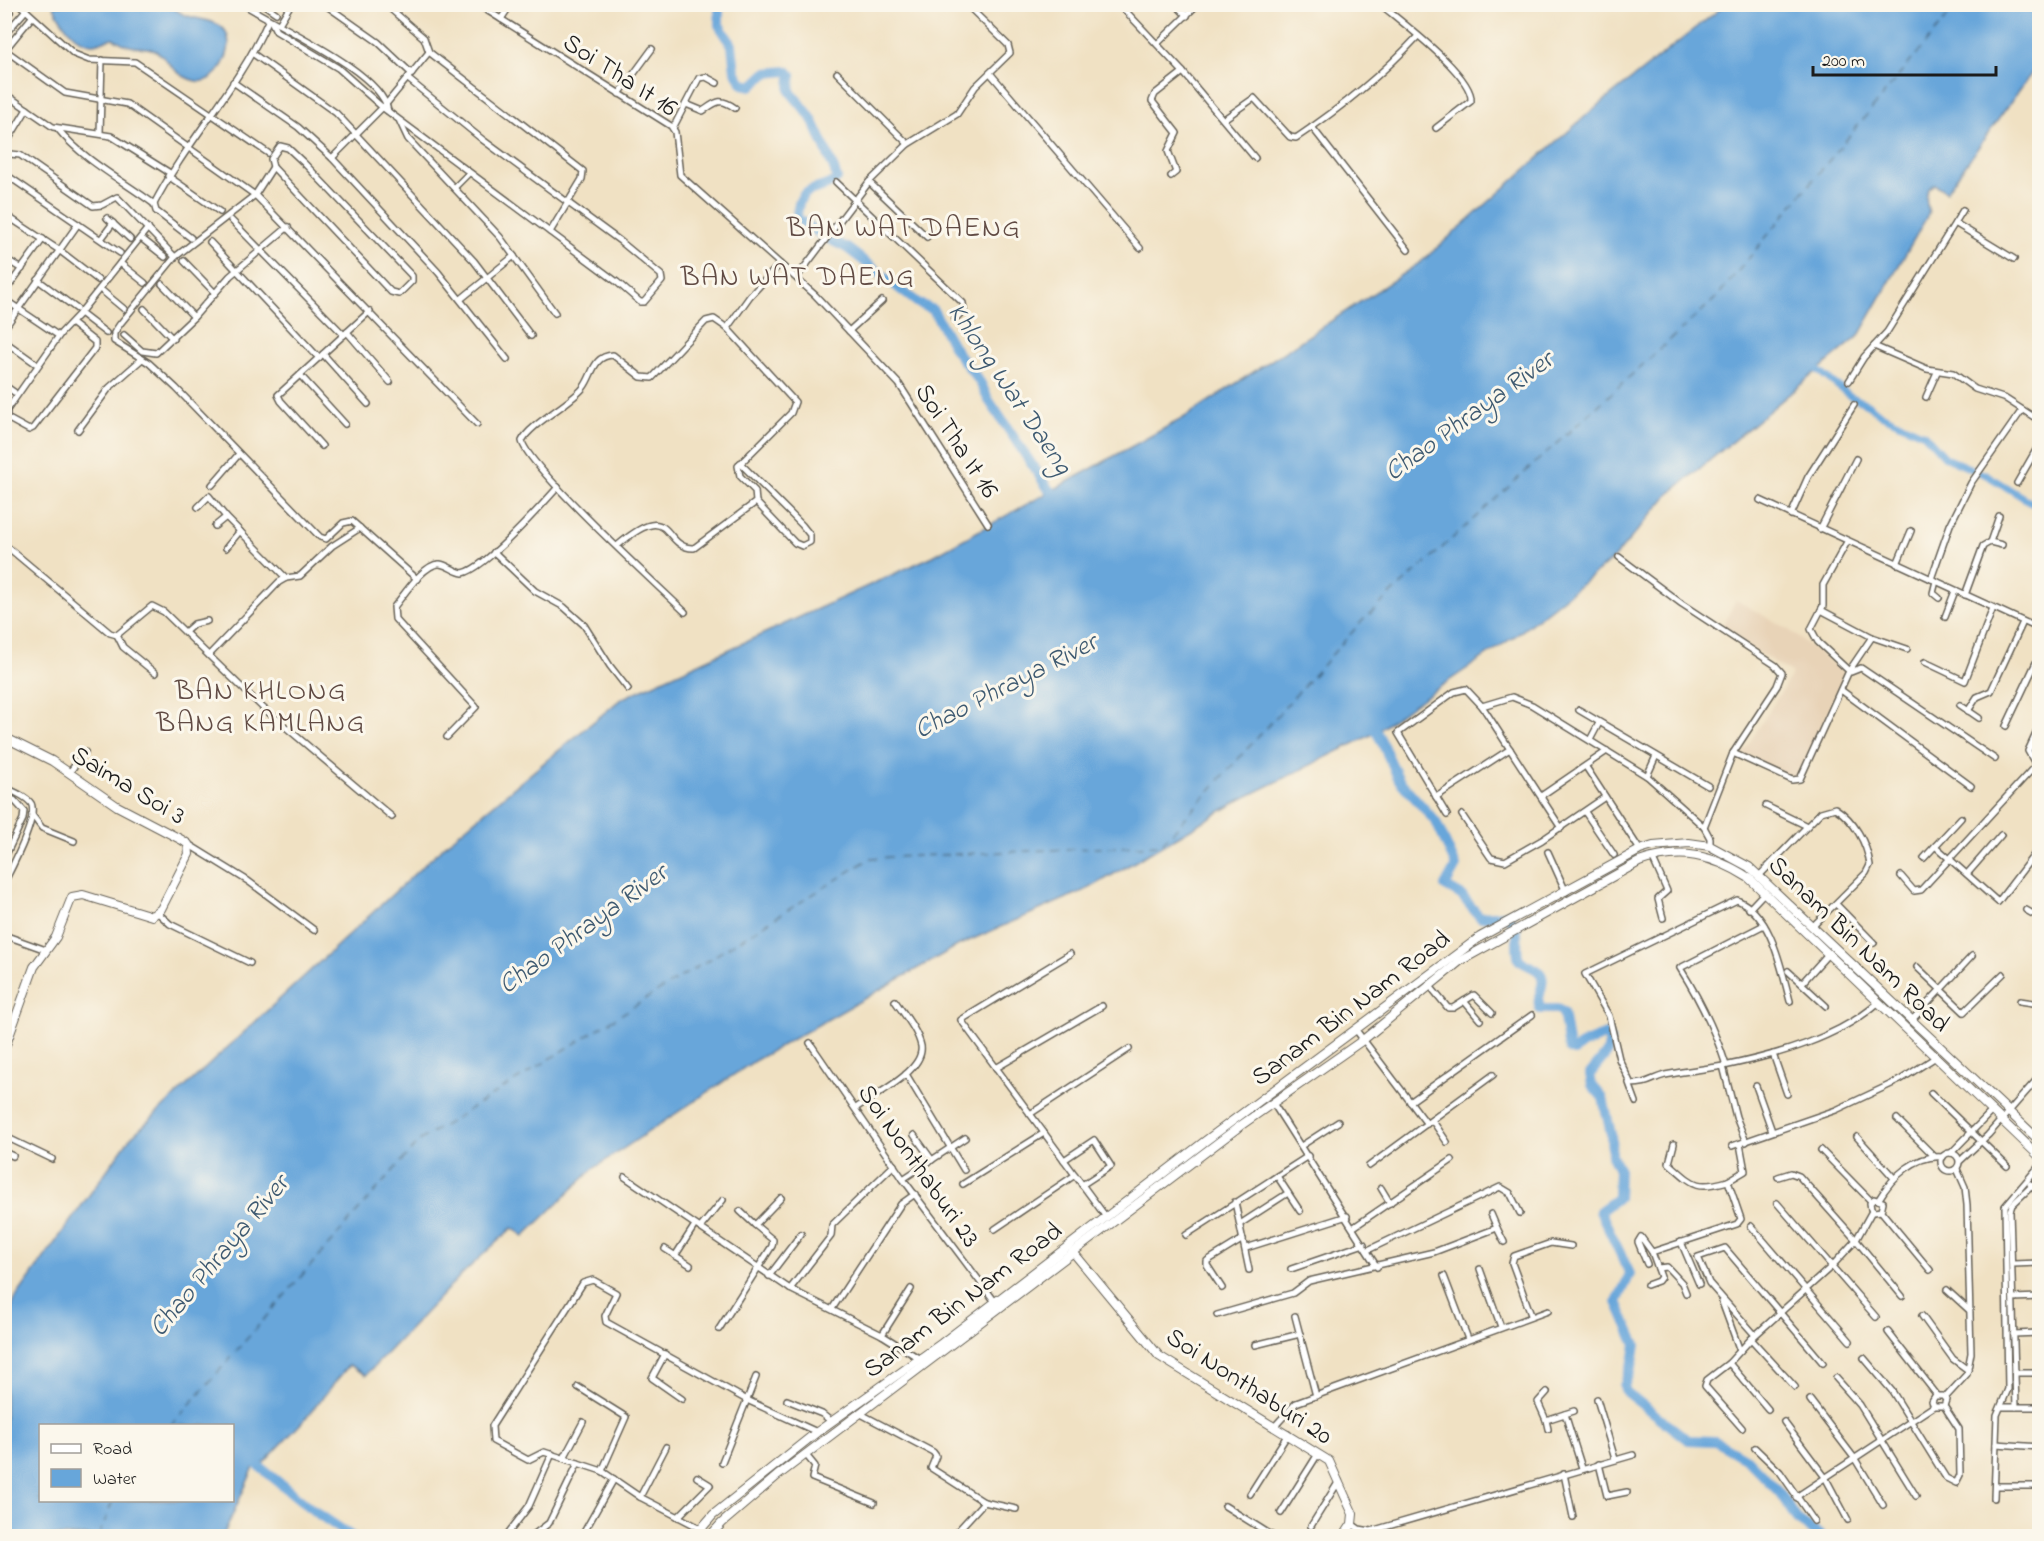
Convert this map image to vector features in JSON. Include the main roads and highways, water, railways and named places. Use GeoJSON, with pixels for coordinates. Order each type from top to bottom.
{"type":"FeatureCollection","features":[{"type":"Feature","properties":{"kind":"main road","name":"Saima Soi 3"},"geometry":{"type":"LineString","coordinates":[[4,737],[69,773],[117,806],[188,844],[189,859],[158,914],[148,916],[104,901],[76,895],[69,901],[59,931],[34,967],[4,1050]]}},
{"type":"Feature","properties":{"kind":"main road","name":"Sanam Bin Nam Road"},"geometry":{"type":"LineString","coordinates":[[695,1536],[713,1515],[818,1432],[1073,1252],[1273,1103],[1363,1040],[1460,961],[1512,931],[1566,892],[1640,850],[1669,843],[1710,846],[1738,859],[1760,876],[2040,1141]]}},
{"type":"Feature","properties":{"kind":"main road","name":"Sanam Bin Nam Road"},"geometry":{"type":"LineString","coordinates":[[710,1536],[777,1476],[861,1414],[1106,1217],[1461,950],[1508,923],[1525,920],[1652,857],[1684,853],[1713,859],[1749,878],[2038,1154]]}},
{"type":"Feature","properties":{"kind":"main road","name":"Soi Nonthaburi 20"},"geometry":{"type":"LineString","coordinates":[[1073,1252],[1159,1356],[1329,1461],[1351,1507],[1352,1524],[1344,1536]]}},
{"type":"Feature","properties":{"kind":"water"},"geometry":{"type":"Polygon","coordinates":[[[131,3],[168,5],[185,15],[219,25],[226,31],[228,50],[220,69],[213,76],[205,81],[196,81],[183,76],[153,49],[128,45],[113,38],[93,44],[78,39],[67,29],[53,5],[131,3]]]}},
{"type":"Feature","properties":{"kind":"water","name":"Chao Phraya River"},"geometry":{"type":"Polygon","coordinates":[[[1725,5],[2039,5],[2039,63],[1946,192],[1935,184],[1927,193],[1929,213],[1858,337],[1669,494],[1613,559],[1518,634],[1377,732],[1240,800],[1090,888],[959,945],[756,1060],[593,1169],[524,1236],[512,1228],[460,1276],[366,1375],[349,1365],[306,1418],[258,1469],[254,1467],[223,1536],[5,1536],[5,1323],[16,1297],[130,1138],[453,838],[621,699],[933,556],[1185,417],[1421,262],[1590,112],[1725,5]]]}},
{"type":"Feature","properties":{"kind":"waterway","name":"Khlong Wat Daeng"},"geometry":{"type":"LineString","coordinates":[[719,4],[719,25],[732,45],[735,71],[743,84],[752,86],[766,73],[787,71],[791,75],[790,91],[813,122],[836,175],[837,179],[830,184],[805,194],[798,206],[797,218],[823,236],[847,248],[918,303],[933,310],[956,351],[980,382],[988,399],[1049,490],[1063,499]]}},
{"type":"Feature","properties":{"kind":"waterway"},"geometry":{"type":"LineString","coordinates":[[1811,365],[1850,396],[1869,405],[1881,415],[1924,434],[1946,458],[1988,476],[2040,508]]}},
{"type":"Feature","properties":{"kind":"waterway"},"geometry":{"type":"LineString","coordinates":[[1367,725],[1377,732],[1399,780],[1436,822],[1456,866],[1445,886],[1461,895],[1480,917],[1505,915],[1515,925],[1519,960],[1536,969],[1543,979],[1539,999],[1540,1009],[1557,1009],[1563,1012],[1569,1049],[1574,1051],[1583,1044],[1606,1035],[1610,1040],[1607,1053],[1590,1074],[1592,1085],[1603,1098],[1611,1134],[1612,1156],[1619,1170],[1618,1198],[1600,1211],[1630,1274],[1617,1302],[1636,1345],[1633,1362],[1624,1386],[1626,1392],[1688,1440],[1715,1441],[1748,1460],[1780,1493],[1798,1521],[1821,1536]]}},
{"type":"Feature","properties":{"kind":"waterway"},"geometry":{"type":"LineString","coordinates":[[234,1446],[314,1511],[351,1536]]}},
{"type":"Feature","properties":{"kind":"district","name":"BAN WAT DAENG"},"geometry":{"type":"Point","coordinates":[904,226]}},
{"type":"Feature","properties":{"kind":"district","name":"BAN WAT DAENG"},"geometry":{"type":"Point","coordinates":[798,275]}},
{"type":"Feature","properties":{"kind":"district","name":"BAN KHLONG BANG KAMLANG"},"geometry":{"type":"Point","coordinates":[261,705]}}]}
